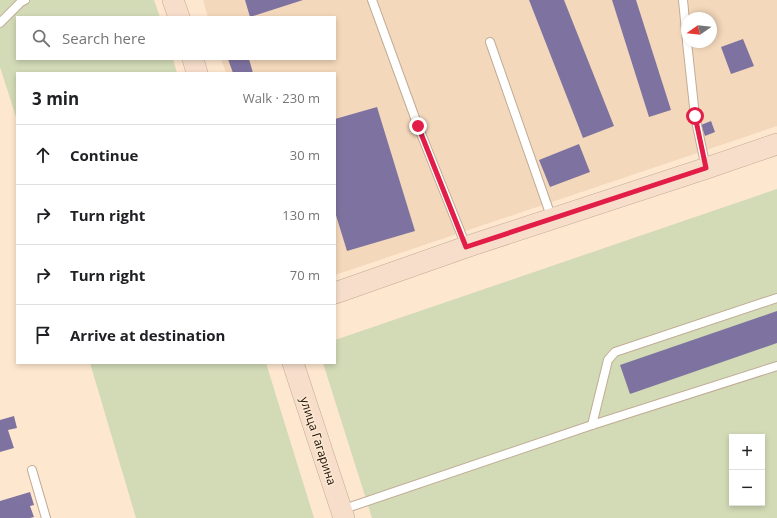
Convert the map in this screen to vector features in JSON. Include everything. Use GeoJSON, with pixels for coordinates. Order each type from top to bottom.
{"type":"FeatureCollection","features":[{"type":"Feature","properties":{"kind":"street"},"geometry":{"type":"LineString","coordinates":[[173,0],[179,16]]}},
{"type":"Feature","properties":{"kind":"street"},"geometry":{"type":"LineString","coordinates":[[193,60],[197,72]]}},
{"type":"Feature","properties":{"kind":"street"},"geometry":{"type":"LineString","coordinates":[[336,293],[466,247],[777,144]]}},
{"type":"Feature","properties":{"kind":"street","name":"улица Гагарина"},"geometry":{"type":"LineString","coordinates":[[293,364],[342,514]]}},
{"type":"Feature","properties":{"kind":"lane"},"geometry":{"type":"LineString","coordinates":[[0,23],[21,2],[25,0]]}},
{"type":"Feature","properties":{"kind":"lane"},"geometry":{"type":"LineString","coordinates":[[372,0],[418,126],[466,247]]}},
{"type":"Feature","properties":{"kind":"lane"},"geometry":{"type":"LineString","coordinates":[[684,0],[685,12]]}},
{"type":"Feature","properties":{"kind":"lane"},"geometry":{"type":"LineString","coordinates":[[490,42],[552,219]]}},
{"type":"Feature","properties":{"kind":"lane"},"geometry":{"type":"LineString","coordinates":[[688,48],[695,116],[706,168]]}},
{"type":"Feature","properties":{"kind":"lane"},"geometry":{"type":"LineString","coordinates":[[592,425],[608,360],[615,352],[777,298]]}},
{"type":"Feature","properties":{"kind":"lane"},"geometry":{"type":"LineString","coordinates":[[342,514],[592,425],[777,366]]}},
{"type":"Feature","properties":{"kind":"lane"},"geometry":{"type":"LineString","coordinates":[[32,470],[46,518]]}},
{"type":"Feature","properties":{"kind":"shaded area"},"geometry":{"type":"Polygon","coordinates":[[[203,0],[777,0],[777,126],[336,275],[336,72],[226,72],[221,60],[336,60],[336,16],[208,16],[203,0]]]}},
{"type":"Feature","properties":{"kind":"green space"},"geometry":{"type":"Polygon","coordinates":[[[0,0],[154,0],[160,16],[16,16],[16,60],[173,60],[177,72],[16,72],[16,117],[0,67],[0,0]]]}},
{"type":"Feature","properties":{"kind":"green space"},"geometry":{"type":"Polygon","coordinates":[[[777,189],[777,518],[372,518],[323,364],[336,364],[336,340],[777,189]]]}},
{"type":"Feature","properties":{"kind":"green space"},"geometry":{"type":"Polygon","coordinates":[[[90,364],[266,364],[314,518],[136,518],[90,364]]]}},
{"type":"Feature","properties":{"kind":"building"},"geometry":{"type":"Polygon","coordinates":[[[245,0],[303,0],[253,16],[250,16],[245,0]]]}},
{"type":"Feature","properties":{"kind":"building"},"geometry":{"type":"Polygon","coordinates":[[[529,0],[564,0],[614,126],[583,138],[529,0]]]}},
{"type":"Feature","properties":{"kind":"building"},"geometry":{"type":"Polygon","coordinates":[[[612,0],[636,0],[671,110],[649,117],[612,0]]]}},
{"type":"Feature","properties":{"kind":"building"},"geometry":{"type":"Polygon","coordinates":[[[743,39],[754,66],[731,74],[721,47],[743,39]]]}},
{"type":"Feature","properties":{"kind":"building"},"geometry":{"type":"Polygon","coordinates":[[[228,60],[249,60],[253,72],[233,72],[228,60]]]}},
{"type":"Feature","properties":{"kind":"building"},"geometry":{"type":"Polygon","coordinates":[[[377,107],[415,231],[347,251],[336,215],[336,119],[377,107]]]}},
{"type":"Feature","properties":{"kind":"building"},"geometry":{"type":"Polygon","coordinates":[[[711,121],[715,132],[705,136],[701,125],[711,121]]]}},
{"type":"Feature","properties":{"kind":"building"},"geometry":{"type":"Polygon","coordinates":[[[579,144],[590,172],[550,187],[539,160],[579,144]]]}},
{"type":"Feature","properties":{"kind":"building"},"geometry":{"type":"Polygon","coordinates":[[[777,311],[777,343],[630,394],[620,365],[777,311]]]}},
{"type":"Feature","properties":{"kind":"building"},"geometry":{"type":"Polygon","coordinates":[[[14,416],[17,428],[8,430],[14,448],[0,452],[0,420],[14,416]]]}},
{"type":"Feature","properties":{"kind":"building"},"geometry":{"type":"Polygon","coordinates":[[[30,492],[34,505],[30,506],[34,517],[0,518],[0,501],[30,492]]]}},
{"type":"Feature","properties":{"kind":"route"},"geometry":{"type":"LineString","coordinates":[[418,126],[466,247],[706,168],[695,116]]}}]}
